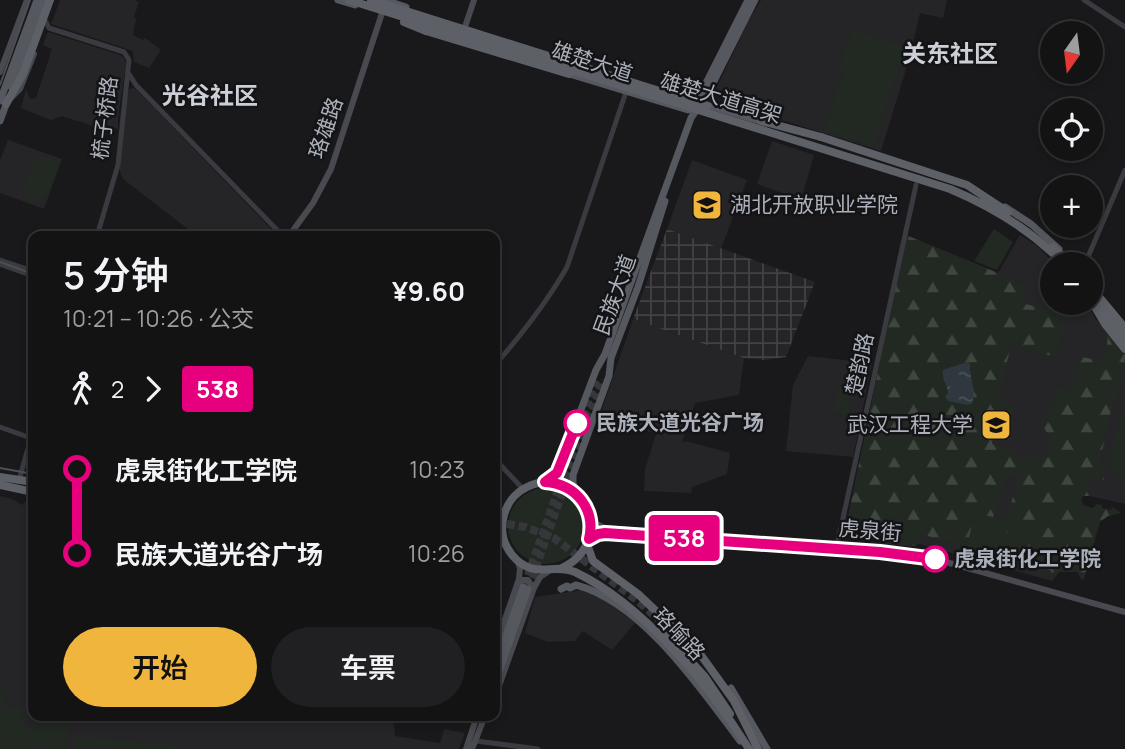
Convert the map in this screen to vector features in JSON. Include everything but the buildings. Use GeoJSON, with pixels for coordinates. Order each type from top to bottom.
{"type":"FeatureCollection","features":[{"type":"Feature","properties":{"kind":"highway","name":"雄楚大道高架"},"geometry":{"type":"LineString","coordinates":[[371,0],[952,184],[990,201],[1037,233],[1059,252]]}},
{"type":"Feature","properties":{"kind":"highway"},"geometry":{"type":"LineString","coordinates":[[351,1],[426,31],[569,74]]}},
{"type":"Feature","properties":{"kind":"highway","name":"雄楚大道高架"},"geometry":{"type":"LineString","coordinates":[[351,1],[950,189],[990,206],[1013,220],[1048,252]]}},
{"type":"Feature","properties":{"kind":"highway"},"geometry":{"type":"LineString","coordinates":[[3,103],[23,74],[49,2]]}},
{"type":"Feature","properties":{"kind":"highway"},"geometry":{"type":"LineString","coordinates":[[762,121],[821,137],[967,185],[1010,214]]}},
{"type":"Feature","properties":{"kind":"highway"},"geometry":{"type":"LineString","coordinates":[[1103,301],[1125,327]]}},
{"type":"Feature","properties":{"kind":"highway"},"geometry":{"type":"LineString","coordinates":[[1103,312],[1125,340]]}},
{"type":"Feature","properties":{"kind":"highway"},"geometry":{"type":"LineString","coordinates":[[1100,315],[1125,349]]}},
{"type":"Feature","properties":{"kind":"highway"},"geometry":{"type":"LineString","coordinates":[[0,477],[28,481]]}},
{"type":"Feature","properties":{"kind":"highway"},"geometry":{"type":"LineString","coordinates":[[500,509],[523,489],[545,482],[566,487],[578,495],[585,504],[590,521],[588,542],[574,561],[562,568],[535,570],[517,560],[500,543]]}},
{"type":"Feature","properties":{"kind":"highway"},"geometry":{"type":"LineString","coordinates":[[0,485],[28,491]]}},
{"type":"Feature","properties":{"kind":"highway"},"geometry":{"type":"LineString","coordinates":[[506,546],[502,520],[508,503]]}},
{"type":"Feature","properties":{"kind":"highway","name":"珞喻路"},"geometry":{"type":"LineString","coordinates":[[588,542],[593,561],[628,587],[698,650],[734,701],[747,743]]}},
{"type":"Feature","properties":{"kind":"highway","name":"珞喻路"},"geometry":{"type":"LineString","coordinates":[[562,568],[578,574],[618,599],[676,652],[747,743],[758,749]]}},
{"type":"Feature","properties":{"kind":"highway"},"geometry":{"type":"LineString","coordinates":[[618,599],[618,588],[628,587]]}},
{"type":"Feature","properties":{"kind":"highway"},"geometry":{"type":"LineString","coordinates":[[666,630],[715,690],[747,743]]}},
{"type":"Feature","properties":{"kind":"main road"},"geometry":{"type":"LineString","coordinates":[[0,72],[27,0]]}},
{"type":"Feature","properties":{"kind":"main road"},"geometry":{"type":"LineString","coordinates":[[0,121],[3,103],[37,0]]}},
{"type":"Feature","properties":{"kind":"main road","name":"雄楚大道"},"geometry":{"type":"LineString","coordinates":[[338,0],[382,18],[677,108],[698,107],[762,121],[954,183],[1008,208],[1049,239],[1061,252]]}},
{"type":"Feature","properties":{"kind":"main road","name":"雄楚大道"},"geometry":{"type":"LineString","coordinates":[[388,0],[681,94],[698,107],[950,191],[989,209],[1048,252]]}},
{"type":"Feature","properties":{"kind":"main road","name":"珞雄路"},"geometry":{"type":"LineString","coordinates":[[294,231],[331,169],[388,0]]}},
{"type":"Feature","properties":{"kind":"main road"},"geometry":{"type":"LineString","coordinates":[[466,27],[474,0]]}},
{"type":"Feature","properties":{"kind":"main road","name":"民族大道"},"geometry":{"type":"LineString","coordinates":[[545,482],[555,477],[596,370],[608,356],[702,91],[748,0]]}},
{"type":"Feature","properties":{"kind":"main road","name":"民族大道"},"geometry":{"type":"LineString","coordinates":[[698,107],[708,93],[755,0]]}},
{"type":"Feature","properties":{"kind":"main road"},"geometry":{"type":"LineString","coordinates":[[3,103],[20,89],[27,76],[46,22],[49,2]]}},
{"type":"Feature","properties":{"kind":"main road"},"geometry":{"type":"LineString","coordinates":[[1042,247],[1040,240],[1049,239]]}},
{"type":"Feature","properties":{"kind":"main road"},"geometry":{"type":"LineString","coordinates":[[1103,315],[1125,340]]}},
{"type":"Feature","properties":{"kind":"main road"},"geometry":{"type":"LineString","coordinates":[[600,379],[608,356]]}},
{"type":"Feature","properties":{"kind":"main road","name":"民族大道"},"geometry":{"type":"LineString","coordinates":[[578,495],[573,483],[576,466],[609,376],[608,356]]}},
{"type":"Feature","properties":{"kind":"main road"},"geometry":{"type":"LineString","coordinates":[[562,461],[567,468],[576,466]]}},
{"type":"Feature","properties":{"kind":"main road"},"geometry":{"type":"LineString","coordinates":[[588,542],[605,530],[590,521]]}},
{"type":"Feature","properties":{"kind":"main road","name":"虎泉街"},"geometry":{"type":"LineString","coordinates":[[605,530],[904,551],[936,556],[1125,611]]}},
{"type":"Feature","properties":{"kind":"main road"},"geometry":{"type":"LineString","coordinates":[[500,679],[526,588],[517,560]]}},
{"type":"Feature","properties":{"kind":"main road"},"geometry":{"type":"LineString","coordinates":[[500,638],[526,588],[549,571]]}},
{"type":"Feature","properties":{"kind":"main road"},"geometry":{"type":"LineString","coordinates":[[561,589],[576,585],[590,589],[633,617],[686,669],[747,743]]}},
{"type":"Feature","properties":{"kind":"main road"},"geometry":{"type":"LineString","coordinates":[[500,653],[526,588]]}},
{"type":"Feature","properties":{"kind":"main road"},"geometry":{"type":"LineString","coordinates":[[500,667],[526,588]]}},
{"type":"Feature","properties":{"kind":"main road"},"geometry":{"type":"LineString","coordinates":[[731,688],[767,749]]}},
{"type":"Feature","properties":{"kind":"main road"},"geometry":{"type":"LineString","coordinates":[[466,749],[475,721]]}},
{"type":"Feature","properties":{"kind":"main road"},"geometry":{"type":"LineString","coordinates":[[472,749],[483,721]]}},
{"type":"Feature","properties":{"kind":"street"},"geometry":{"type":"LineString","coordinates":[[1084,0],[1125,27]]}},
{"type":"Feature","properties":{"kind":"street"},"geometry":{"type":"LineString","coordinates":[[46,22],[49,28],[124,52],[129,60],[129,74],[135,85],[277,231]]}},
{"type":"Feature","properties":{"kind":"street","name":"梳子桥路"},"geometry":{"type":"LineString","coordinates":[[42,33],[47,30],[83,41],[122,54],[127,60],[119,145],[111,188]]}},
{"type":"Feature","properties":{"kind":"street","name":"梳子桥路"},"geometry":{"type":"LineString","coordinates":[[98,231],[119,155],[129,74]]}},
{"type":"Feature","properties":{"kind":"street"},"geometry":{"type":"LineString","coordinates":[[126,91],[130,87],[136,88],[277,231]]}},
{"type":"Feature","properties":{"kind":"street"},"geometry":{"type":"LineString","coordinates":[[500,359],[521,334],[567,267],[626,92]]}},
{"type":"Feature","properties":{"kind":"street"},"geometry":{"type":"LineString","coordinates":[[1089,252],[1125,170]]}},
{"type":"Feature","properties":{"kind":"street","name":"楚韵路"},"geometry":{"type":"LineString","coordinates":[[836,547],[916,185]]}},
{"type":"Feature","properties":{"kind":"street"},"geometry":{"type":"LineString","coordinates":[[0,262],[28,272]]}},
{"type":"Feature","properties":{"kind":"street"},"geometry":{"type":"LineString","coordinates":[[0,427],[28,435]]}},
{"type":"Feature","properties":{"kind":"street"},"geometry":{"type":"LineString","coordinates":[[19,480],[28,450]]}},
{"type":"Feature","properties":{"kind":"street"},"geometry":{"type":"LineString","coordinates":[[500,464],[523,489]]}},
{"type":"Feature","properties":{"kind":"street"},"geometry":{"type":"LineString","coordinates":[[476,741],[538,749]]}},
{"type":"Feature","properties":{"kind":"shaded area"},"geometry":{"type":"Polygon","coordinates":[[[60,0],[139,2],[134,17],[136,19],[133,35],[143,40],[145,38],[161,50],[149,68],[134,62],[133,51],[51,24],[60,0]]]}},
{"type":"Feature","properties":{"kind":"shaded area"},"geometry":{"type":"Polygon","coordinates":[[[761,0],[947,0],[943,18],[920,13],[909,60],[881,151],[728,103],[715,91],[761,0]]]}},
{"type":"Feature","properties":{"kind":"shaded area"},"geometry":{"type":"Polygon","coordinates":[[[48,32],[124,58],[126,64],[118,129],[93,126],[62,116],[51,120],[21,108],[26,89],[30,99],[36,98],[52,49],[43,45],[48,32]]]}},
{"type":"Feature","properties":{"kind":"shaded area"},"geometry":{"type":"Polygon","coordinates":[[[136,89],[273,231],[191,231],[123,179],[119,169],[128,90],[136,89]]]}},
{"type":"Feature","properties":{"kind":"shaded area"},"geometry":{"type":"Polygon","coordinates":[[[8,140],[62,159],[44,209],[0,193],[0,160],[8,140]]]}},
{"type":"Feature","properties":{"kind":"shaded area"},"geometry":{"type":"Polygon","coordinates":[[[772,141],[814,155],[801,200],[757,184],[772,141]]]}},
{"type":"Feature","properties":{"kind":"shaded area","name":"湖北开放职业学院"},"geometry":{"type":"Polygon","coordinates":[[[692,160],[747,180],[721,249],[667,229],[692,160]]]}},
{"type":"Feature","properties":{"kind":"shaded area"},"geometry":{"type":"Polygon","coordinates":[[[667,229],[815,282],[786,357],[766,360],[744,358],[633,319],[667,229]]]}},
{"type":"Feature","properties":{"kind":"shaded area","name":"武汉工程大学"},"geometry":{"type":"Polygon","coordinates":[[[906,235],[998,273],[1020,235],[1036,245],[1043,252],[1040,252],[1040,315],[1094,315],[1125,355],[1125,504],[1080,494],[1052,581],[919,544],[879,544],[880,534],[846,527],[906,235]]]}},
{"type":"Feature","properties":{"kind":"shaded area"},"geometry":{"type":"Polygon","coordinates":[[[633,319],[744,358],[739,395],[695,403],[682,443],[686,441],[730,453],[727,474],[692,487],[691,493],[644,491],[645,469],[656,434],[600,415],[633,319]]]}},
{"type":"Feature","properties":{"kind":"shaded area"},"geometry":{"type":"Polygon","coordinates":[[[808,356],[872,363],[853,457],[786,451],[793,385],[808,356]]]}},
{"type":"Feature","properties":{"kind":"shaded area"},"geometry":{"type":"Polygon","coordinates":[[[0,496],[22,505],[28,502],[28,721],[393,721],[395,736],[440,743],[444,729],[465,733],[459,749],[0,749],[0,496]]]}},
{"type":"Feature","properties":{"kind":"shaded area"},"geometry":{"type":"Polygon","coordinates":[[[684,515],[722,518],[721,532],[683,528],[684,515]]]}},
{"type":"Feature","properties":{"kind":"shaded area"},"geometry":{"type":"Polygon","coordinates":[[[590,589],[635,623],[612,650],[583,631],[575,641],[548,642],[525,633],[535,597],[590,589]]]}},
{"type":"Feature","properties":{"kind":"green space"},"geometry":{"type":"Polygon","coordinates":[[[852,29],[906,47],[873,147],[824,131],[839,82],[843,82],[846,70],[840,67],[852,29]]]}},
{"type":"Feature","properties":{"kind":"green space"},"geometry":{"type":"Polygon","coordinates":[[[43,156],[54,162],[56,159],[60,160],[49,190],[39,200],[33,201],[26,198],[26,181],[31,168],[43,156]]]}},
{"type":"Feature","properties":{"kind":"green space"},"geometry":{"type":"Polygon","coordinates":[[[994,229],[1013,242],[997,270],[974,261],[994,229]]]}},
{"type":"Feature","properties":{"kind":"green space","name":"武汉工程大学"},"geometry":{"type":"Polygon","coordinates":[[[906,235],[1025,286],[1021,303],[1040,308],[1040,315],[1066,315],[1056,357],[1011,345],[998,400],[1014,404],[1010,421],[1001,435],[995,435],[992,444],[1015,452],[1014,458],[1021,459],[1024,455],[1041,459],[1048,457],[1049,436],[1044,428],[1050,403],[1059,404],[1061,396],[1053,390],[1054,387],[1070,391],[1077,362],[1080,363],[1082,357],[1100,361],[1107,345],[1108,333],[1125,355],[1122,378],[1098,458],[1104,467],[1104,480],[1085,476],[1089,496],[1083,496],[1081,501],[1083,505],[1093,508],[1097,504],[1111,510],[1112,507],[1121,513],[1108,516],[1100,522],[1084,579],[1082,580],[1077,572],[1059,572],[1052,581],[1051,570],[1029,565],[1027,551],[1024,550],[1028,529],[1009,524],[1007,533],[989,533],[990,520],[1007,520],[1018,477],[1007,474],[993,517],[975,513],[967,546],[920,534],[915,546],[879,544],[880,534],[846,527],[906,235]]]}},
{"type":"Feature","properties":{"kind":"green space"},"geometry":{"type":"Polygon","coordinates":[[[838,384],[855,388],[848,416],[832,412],[838,384]]]}},
{"type":"Feature","properties":{"kind":"green space"},"geometry":{"type":"Polygon","coordinates":[[[1125,408],[1125,479],[1111,470],[1110,457],[1125,408]]]}},
{"type":"Feature","properties":{"kind":"green space"},"geometry":{"type":"Polygon","coordinates":[[[546,488],[561,491],[573,499],[581,511],[584,526],[581,541],[573,553],[561,561],[546,564],[531,561],[519,553],[511,541],[508,526],[511,511],[519,499],[531,491],[546,488]]]}},
{"type":"Feature","properties":{"kind":"green space"},"geometry":{"type":"Polygon","coordinates":[[[975,513],[1029,526],[1020,562],[967,546],[975,513]]]}},
{"type":"Feature","properties":{"kind":"green space"},"geometry":{"type":"Polygon","coordinates":[[[0,690],[5,691],[4,707],[26,709],[24,727],[38,729],[39,721],[68,725],[66,749],[43,749],[45,747],[38,743],[39,749],[0,749],[0,690]]]}},
{"type":"Feature","properties":{"kind":"green space"},"geometry":{"type":"Polygon","coordinates":[[[74,736],[180,745],[179,749],[73,749],[74,736]]]}},
{"type":"Feature","properties":{"kind":"water"},"geometry":{"type":"Polygon","coordinates":[[[967,362],[970,364],[973,388],[972,404],[948,401],[945,396],[948,394],[943,370],[967,362]]]}},
{"type":"Feature","properties":{"kind":"tunnel"},"geometry":{"type":"LineString","coordinates":[[524,585],[597,378]]}},
{"type":"Feature","properties":{"kind":"tunnel"},"geometry":{"type":"LineString","coordinates":[[529,588],[603,380]]}},
{"type":"Feature","properties":{"kind":"tunnel"},"geometry":{"type":"LineString","coordinates":[[500,523],[525,527],[554,538],[638,601],[668,628]]}},
{"type":"Feature","properties":{"kind":"tram line"},"geometry":{"type":"LineString","coordinates":[[0,85],[30,0]]}},
{"type":"Feature","properties":{"kind":"tram line"},"geometry":{"type":"LineString","coordinates":[[0,262],[28,272]]}},
{"type":"Feature","properties":{"kind":"tram line"},"geometry":{"type":"LineString","coordinates":[[0,468],[28,473]]}},
{"type":"Feature","properties":{"kind":"bus line","name":"538"},"geometry":{"type":"LineString","coordinates":[[577,423],[555,477],[545,482],[566,487],[585,504],[591,527],[589,539],[605,533],[880,552],[935,559]]}},
{"type":"Feature","properties":{"kind":"place","name":"湖北开放职业学院"},"geometry":{"type":"Point","coordinates":[707,205]}},
{"type":"Feature","properties":{"kind":"place","name":"民族大道光谷广场"},"geometry":{"type":"Point","coordinates":[577,423]}},
{"type":"Feature","properties":{"kind":"place","name":"武汉工程大学"},"geometry":{"type":"Point","coordinates":[996,425]}},
{"type":"Feature","properties":{"kind":"place","name":"虎泉街化工学院"},"geometry":{"type":"Point","coordinates":[935,559]}},
{"type":"Feature","properties":{"kind":"district","name":"关东社区"},"geometry":{"type":"Point","coordinates":[950,54]}},
{"type":"Feature","properties":{"kind":"district","name":"光谷社区"},"geometry":{"type":"Point","coordinates":[210,96]}}]}
